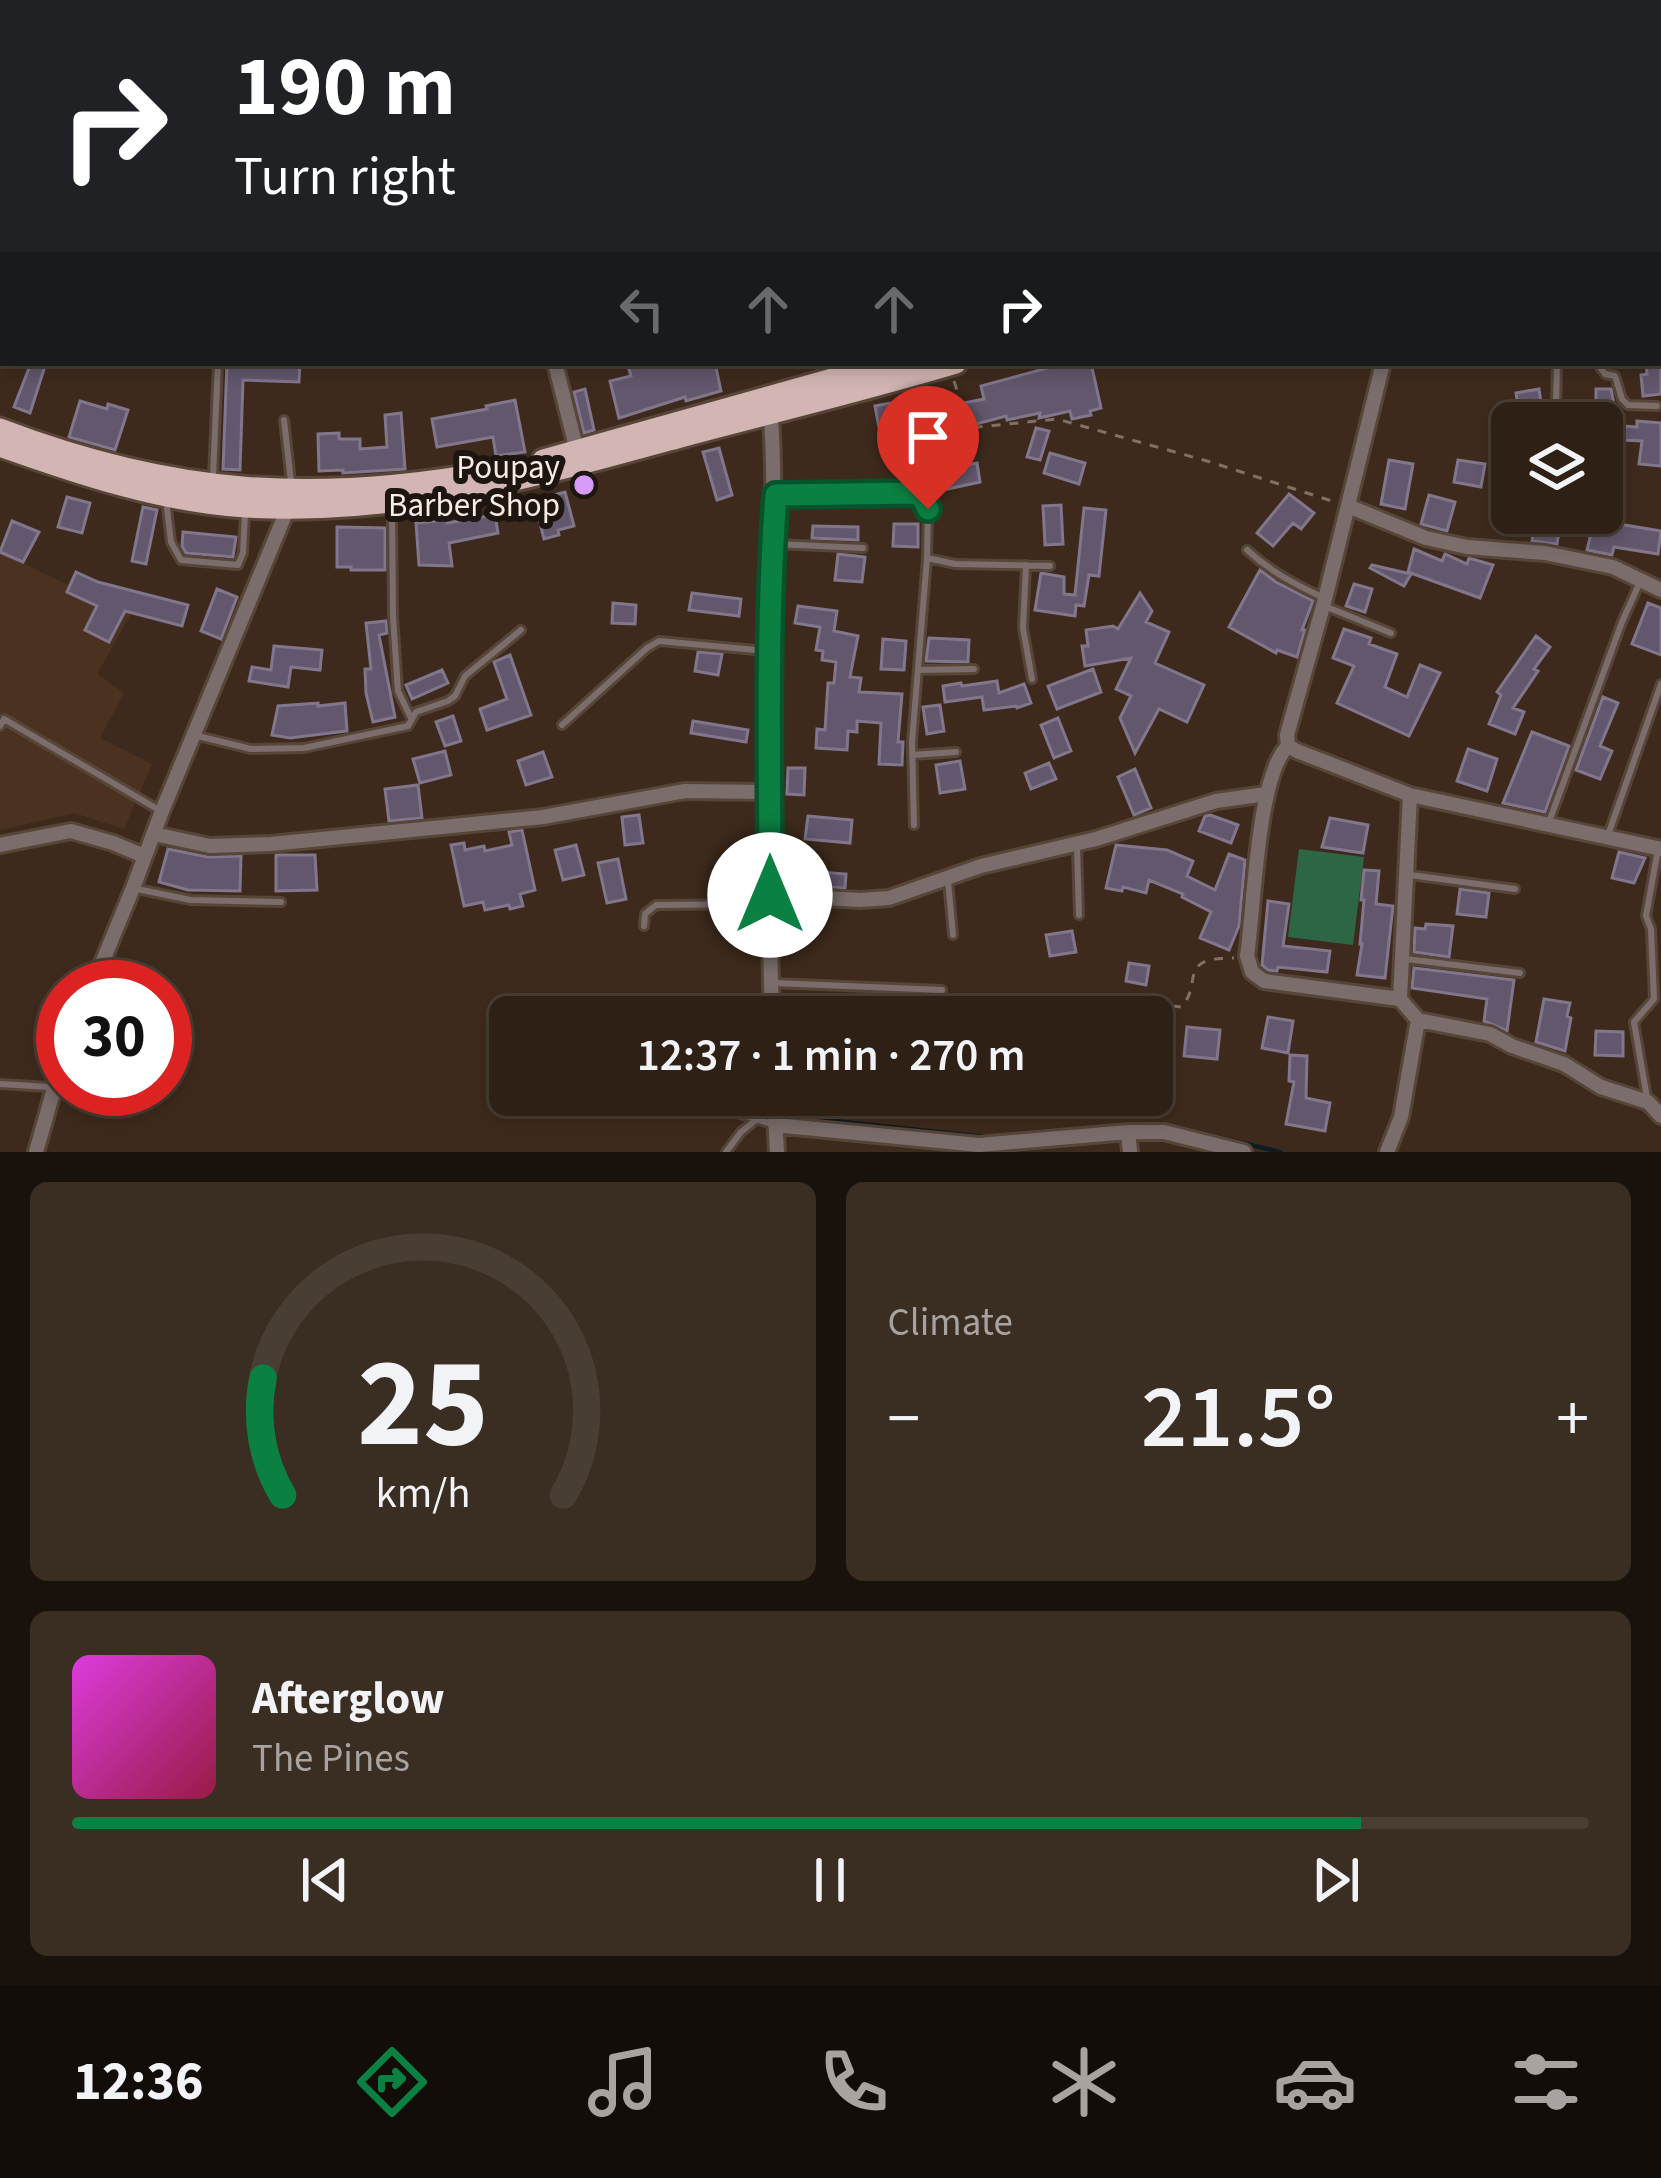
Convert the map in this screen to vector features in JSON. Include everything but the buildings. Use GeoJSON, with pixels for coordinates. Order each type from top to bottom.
{"type":"FeatureCollection","features":[{"type":"Feature","properties":{"kind":"highway"},"geometry":{"type":"LineString","coordinates":[[0,429],[83,458],[167,478],[291,500],[392,504],[525,479],[880,366]]}},
{"type":"Feature","properties":{"kind":"highway"},"geometry":{"type":"LineString","coordinates":[[0,446],[166,496],[245,507],[511,469],[944,366]]}},
{"type":"Feature","properties":{"kind":"street"},"geometry":{"type":"LineString","coordinates":[[556,366],[577,451]]}},
{"type":"Feature","properties":{"kind":"street"},"geometry":{"type":"LineString","coordinates":[[1288,746],[1287,735],[1382,366]]}},
{"type":"Feature","properties":{"kind":"street"},"geometry":{"type":"LineString","coordinates":[[770,404],[776,495],[770,652],[771,996]]}},
{"type":"Feature","properties":{"kind":"street"},"geometry":{"type":"LineString","coordinates":[[103,960],[291,500]]}},
{"type":"Feature","properties":{"kind":"street"},"geometry":{"type":"LineString","coordinates":[[1348,506],[1426,538],[1613,567],[1661,590]]}},
{"type":"Feature","properties":{"kind":"street"},"geometry":{"type":"LineString","coordinates":[[1288,746],[1280,753],[1266,794],[1247,956],[1252,972],[1264,981],[1400,999],[1418,1020],[1490,1034],[1564,1064],[1601,1087],[1648,1102],[1661,1116]]}},
{"type":"Feature","properties":{"kind":"street"},"geometry":{"type":"LineString","coordinates":[[1288,746],[1410,795],[1659,849]]}},
{"type":"Feature","properties":{"kind":"street"},"geometry":{"type":"LineString","coordinates":[[154,834],[210,847],[271,844],[542,817],[685,791],[770,792]]}},
{"type":"Feature","properties":{"kind":"street"},"geometry":{"type":"LineString","coordinates":[[769,899],[889,898],[981,866],[1216,801],[1266,794]]}},
{"type":"Feature","properties":{"kind":"street"},"geometry":{"type":"LineString","coordinates":[[1400,999],[1410,795]]}},
{"type":"Feature","properties":{"kind":"street"},"geometry":{"type":"LineString","coordinates":[[0,844],[71,831],[144,856]]}},
{"type":"Feature","properties":{"kind":"street"},"geometry":{"type":"LineString","coordinates":[[1387,1152],[1401,1117],[1418,1020]]}},
{"type":"Feature","properties":{"kind":"street"},"geometry":{"type":"LineString","coordinates":[[41,1150],[48,1116]]}},
{"type":"Feature","properties":{"kind":"street"},"geometry":{"type":"LineString","coordinates":[[775,1116],[777,1152]]}},
{"type":"Feature","properties":{"kind":"street"},"geometry":{"type":"LineString","coordinates":[[775,1125],[979,1145],[1164,1132],[1244,1152]]}},
{"type":"Feature","properties":{"kind":"street"},"geometry":{"type":"LineString","coordinates":[[1129,1132],[1130,1152]]}},
{"type":"Feature","properties":{"kind":"lane"},"geometry":{"type":"LineString","coordinates":[[213,486],[218,366]]}},
{"type":"Feature","properties":{"kind":"lane"},"geometry":{"type":"LineString","coordinates":[[1556,402],[1557,366]]}},
{"type":"Feature","properties":{"kind":"lane"},"geometry":{"type":"LineString","coordinates":[[1599,366],[1605,374],[1615,376],[1628,405],[1657,406]]}},
{"type":"Feature","properties":{"kind":"lane"},"geometry":{"type":"LineString","coordinates":[[284,420],[291,500]]}},
{"type":"Feature","properties":{"kind":"lane"},"geometry":{"type":"LineString","coordinates":[[776,495],[916,493],[928,509],[912,754],[914,825]]}},
{"type":"Feature","properties":{"kind":"lane"},"geometry":{"type":"LineString","coordinates":[[166,496],[171,542],[181,560],[238,565],[245,507]]}},
{"type":"Feature","properties":{"kind":"lane"},"geometry":{"type":"LineString","coordinates":[[392,504],[398,692],[412,718]]}},
{"type":"Feature","properties":{"kind":"lane"},"geometry":{"type":"LineString","coordinates":[[772,544],[862,548]]}},
{"type":"Feature","properties":{"kind":"lane"},"geometry":{"type":"LineString","coordinates":[[1247,550],[1287,581],[1391,633]]}},
{"type":"Feature","properties":{"kind":"lane"},"geometry":{"type":"LineString","coordinates":[[928,559],[1049,566]]}},
{"type":"Feature","properties":{"kind":"lane"},"geometry":{"type":"LineString","coordinates":[[1026,566],[1023,628],[1033,679]]}},
{"type":"Feature","properties":{"kind":"lane"},"geometry":{"type":"LineString","coordinates":[[1548,825],[1641,579]]}},
{"type":"Feature","properties":{"kind":"lane"},"geometry":{"type":"LineString","coordinates":[[194,735],[250,749],[304,748],[408,726],[416,712],[455,696],[465,676],[521,630]]}},
{"type":"Feature","properties":{"kind":"lane"},"geometry":{"type":"LineString","coordinates":[[562,725],[659,641],[770,652]]}},
{"type":"Feature","properties":{"kind":"lane"},"geometry":{"type":"LineString","coordinates":[[918,670],[974,669]]}},
{"type":"Feature","properties":{"kind":"lane"},"geometry":{"type":"LineString","coordinates":[[1607,838],[1661,684]]}},
{"type":"Feature","properties":{"kind":"lane"},"geometry":{"type":"LineString","coordinates":[[0,726],[4,718],[161,812]]}},
{"type":"Feature","properties":{"kind":"lane"},"geometry":{"type":"LineString","coordinates":[[912,754],[956,752]]}},
{"type":"Feature","properties":{"kind":"lane"},"geometry":{"type":"LineString","coordinates":[[1076,843],[1079,915]]}},
{"type":"Feature","properties":{"kind":"lane"},"geometry":{"type":"LineString","coordinates":[[1648,1102],[1634,1022],[1654,999],[1651,929],[1646,916],[1659,849]]}},
{"type":"Feature","properties":{"kind":"lane"},"geometry":{"type":"LineString","coordinates":[[1407,874],[1515,889]]}},
{"type":"Feature","properties":{"kind":"lane"},"geometry":{"type":"LineString","coordinates":[[947,878],[953,935]]}},
{"type":"Feature","properties":{"kind":"lane"},"geometry":{"type":"LineString","coordinates":[[134,888],[191,900],[281,902]]}},
{"type":"Feature","properties":{"kind":"lane"},"geometry":{"type":"LineString","coordinates":[[644,926],[645,914],[656,904],[769,899]]}},
{"type":"Feature","properties":{"kind":"lane"},"geometry":{"type":"LineString","coordinates":[[1402,958],[1520,973]]}},
{"type":"Feature","properties":{"kind":"lane"},"geometry":{"type":"LineString","coordinates":[[771,983],[943,990]]}},
{"type":"Feature","properties":{"kind":"lane"},"geometry":{"type":"LineString","coordinates":[[0,1084],[36,1086]]}},
{"type":"Feature","properties":{"kind":"lane"},"geometry":{"type":"LineString","coordinates":[[747,1116],[775,1125]]}},
{"type":"Feature","properties":{"kind":"lane"},"geometry":{"type":"LineString","coordinates":[[726,1152],[757,1119]]}},
{"type":"Feature","properties":{"kind":"path"},"geometry":{"type":"LineString","coordinates":[[954,366],[969,428],[1057,419],[1348,506]]}},
{"type":"Feature","properties":{"kind":"path"},"geometry":{"type":"LineString","coordinates":[[1173,1006],[1181,1007],[1191,995],[1196,968],[1221,957],[1247,956]]}},
{"type":"Feature","properties":{"kind":"shaded area"},"geometry":{"type":"Polygon","coordinates":[[[0,553],[131,614],[97,674],[124,693],[100,738],[152,764],[124,829],[74,813],[0,830],[0,553]]]}},
{"type":"Feature","properties":{"kind":"green space"},"geometry":{"type":"Polygon","coordinates":[[[1299,849],[1364,857],[1353,945],[1288,937],[1299,849]]]}},
{"type":"Feature","properties":{"kind":"waterway"},"geometry":{"type":"LineString","coordinates":[[786,1116],[995,1138]]}},
{"type":"Feature","properties":{"kind":"waterway"},"geometry":{"type":"LineString","coordinates":[[1144,1126],[1162,1124],[1280,1152]]}},
{"type":"Feature","properties":{"kind":"place","name":"Poupay Barber Shop"},"geometry":{"type":"Point","coordinates":[584,485]}},
{"type":"Feature","properties":{"kind":"route"},"geometry":{"type":"LineString","coordinates":[[770,895],[770,652],[776,495],[916,493],[928,509]]}}]}
